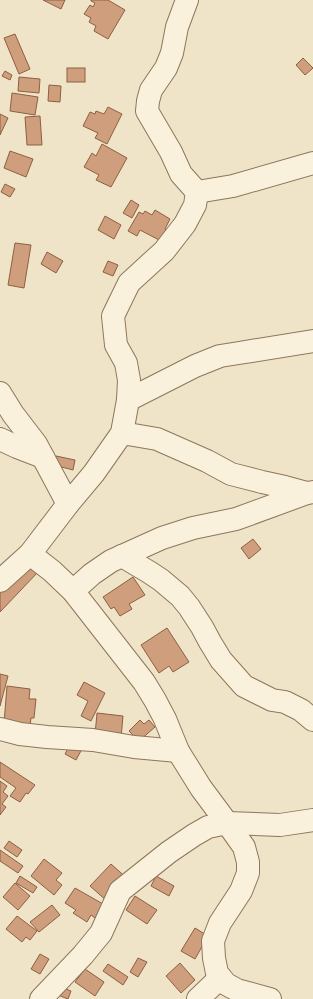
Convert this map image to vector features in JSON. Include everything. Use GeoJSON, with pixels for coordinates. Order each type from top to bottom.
{"type":"FeatureCollection","features":[{"type":"Feature","properties":{"kind":"street"},"geometry":{"type":"LineString","coordinates":[[186,0],[177,27],[172,53],[166,68],[151,90],[147,111],[171,152],[181,174],[197,192]]}},
{"type":"Feature","properties":{"kind":"street"},"geometry":{"type":"LineString","coordinates":[[197,192],[233,186],[313,163]]}},
{"type":"Feature","properties":{"kind":"street"},"geometry":{"type":"LineString","coordinates":[[0,581],[30,554],[94,473],[122,433],[128,400],[129,380],[126,364],[116,345],[113,316],[129,283],[164,251],[185,224],[195,205],[197,192]]}},
{"type":"Feature","properties":{"kind":"street"},"geometry":{"type":"LineString","coordinates":[[128,400],[195,366],[220,356],[313,341]]}},
{"type":"Feature","properties":{"kind":"street"},"geometry":{"type":"LineString","coordinates":[[0,393],[13,414],[36,444],[68,504]]}},
{"type":"Feature","properties":{"kind":"street"},"geometry":{"type":"LineString","coordinates":[[122,433],[157,439],[207,461],[231,474],[310,492]]}},
{"type":"Feature","properties":{"kind":"street"},"geometry":{"type":"LineString","coordinates":[[0,439],[43,457]]}},
{"type":"Feature","properties":{"kind":"street"},"geometry":{"type":"LineString","coordinates":[[73,591],[92,574],[111,561],[162,538],[193,528],[236,520],[310,492]]}},
{"type":"Feature","properties":{"kind":"street"},"geometry":{"type":"LineString","coordinates":[[30,554],[52,571],[73,591],[144,682],[165,719],[178,751],[201,788],[244,847],[248,862],[248,873],[241,891],[220,924],[213,941],[214,958],[217,973],[226,984],[237,990],[270,999]]}},
{"type":"Feature","properties":{"kind":"street"},"geometry":{"type":"LineString","coordinates":[[122,556],[161,580],[180,596],[202,627],[221,660],[244,686],[272,700],[285,702],[301,710],[313,720]]}},
{"type":"Feature","properties":{"kind":"street"},"geometry":{"type":"LineString","coordinates":[[0,729],[20,734],[93,740],[134,747],[178,751]]}},
{"type":"Feature","properties":{"kind":"street"},"geometry":{"type":"LineString","coordinates":[[41,999],[83,955],[101,933],[120,891],[169,852],[194,835],[208,827],[227,823],[280,826],[313,820]]}},
{"type":"Feature","properties":{"kind":"street"},"geometry":{"type":"LineString","coordinates":[[198,999],[220,978]]}},
{"type":"Feature","properties":{"kind":"building"},"geometry":{"type":"Polygon","coordinates":[[[43,0],[65,0],[61,9],[43,0]]]}},
{"type":"Feature","properties":{"kind":"building"},"geometry":{"type":"Polygon","coordinates":[[[91,0],[108,0],[125,10],[108,39],[94,31],[96,26],[89,22],[91,18],[84,14],[90,5],[93,7],[95,3],[91,0]]]}},
{"type":"Feature","properties":{"kind":"building"},"geometry":{"type":"Polygon","coordinates":[[[15,34],[30,69],[19,74],[4,38],[15,34]]]}},
{"type":"Feature","properties":{"kind":"building"},"geometry":{"type":"Polygon","coordinates":[[[303,58],[313,68],[305,75],[296,65],[303,58]]]}},
{"type":"Feature","properties":{"kind":"building"},"geometry":{"type":"Polygon","coordinates":[[[67,68],[85,68],[85,82],[67,82],[67,68]]]}},
{"type":"Feature","properties":{"kind":"building"},"geometry":{"type":"Polygon","coordinates":[[[5,71],[12,75],[10,80],[2,76],[5,71]]]}},
{"type":"Feature","properties":{"kind":"building"},"geometry":{"type":"Polygon","coordinates":[[[19,77],[40,79],[39,93],[18,91],[19,77]]]}},
{"type":"Feature","properties":{"kind":"building"},"geometry":{"type":"Polygon","coordinates":[[[49,85],[61,86],[60,102],[48,101],[49,85]]]}},
{"type":"Feature","properties":{"kind":"building"},"geometry":{"type":"Polygon","coordinates":[[[12,93],[38,97],[35,115],[10,111],[12,93]]]}},
{"type":"Feature","properties":{"kind":"building"},"geometry":{"type":"Polygon","coordinates":[[[108,107],[122,114],[107,144],[95,138],[98,133],[83,126],[90,112],[95,114],[96,111],[104,114],[108,107]]]}},
{"type":"Feature","properties":{"kind":"building"},"geometry":{"type":"Polygon","coordinates":[[[0,114],[8,118],[0,135],[0,114]]]}},
{"type":"Feature","properties":{"kind":"building"},"geometry":{"type":"Polygon","coordinates":[[[40,116],[42,145],[27,145],[25,117],[40,116]]]}},
{"type":"Feature","properties":{"kind":"building"},"geometry":{"type":"Polygon","coordinates":[[[102,144],[127,158],[111,187],[96,180],[99,175],[84,167],[92,153],[96,156],[102,144]]]}},
{"type":"Feature","properties":{"kind":"building"},"geometry":{"type":"Polygon","coordinates":[[[10,151],[33,159],[26,177],[4,168],[10,151]]]}},
{"type":"Feature","properties":{"kind":"building"},"geometry":{"type":"Polygon","coordinates":[[[5,184],[15,189],[10,197],[1,192],[5,184]]]}},
{"type":"Feature","properties":{"kind":"building"},"geometry":{"type":"Polygon","coordinates":[[[131,200],[139,205],[132,218],[123,213],[131,200]]]}},
{"type":"Feature","properties":{"kind":"building"},"geometry":{"type":"Polygon","coordinates":[[[155,210],[170,219],[165,229],[167,230],[161,241],[140,230],[137,236],[128,231],[139,212],[143,214],[145,211],[152,215],[155,210]]]}},
{"type":"Feature","properties":{"kind":"building"},"geometry":{"type":"Polygon","coordinates":[[[105,216],[121,225],[114,239],[98,230],[105,216]]]}},
{"type":"Feature","properties":{"kind":"building"},"geometry":{"type":"Polygon","coordinates":[[[15,243],[31,245],[24,288],[8,285],[15,243]]]}},
{"type":"Feature","properties":{"kind":"building"},"geometry":{"type":"Polygon","coordinates":[[[47,252],[63,261],[56,273],[41,264],[47,252]]]}},
{"type":"Feature","properties":{"kind":"building"},"geometry":{"type":"Polygon","coordinates":[[[108,261],[118,265],[113,276],[103,272],[108,261]]]}},
{"type":"Feature","properties":{"kind":"building"},"geometry":{"type":"Polygon","coordinates":[[[56,456],[75,460],[73,470],[54,465],[56,456]]]}},
{"type":"Feature","properties":{"kind":"building"},"geometry":{"type":"Polygon","coordinates":[[[253,539],[261,549],[249,559],[241,548],[253,539]]]}},
{"type":"Feature","properties":{"kind":"building"},"geometry":{"type":"Polygon","coordinates":[[[28,561],[39,571],[0,612],[0,591],[28,561]]]}},
{"type":"Feature","properties":{"kind":"building"},"geometry":{"type":"Polygon","coordinates":[[[133,577],[145,595],[129,604],[132,609],[120,616],[114,607],[111,609],[103,597],[133,577]]]}},
{"type":"Feature","properties":{"kind":"building"},"geometry":{"type":"Polygon","coordinates":[[[167,628],[189,662],[173,672],[169,666],[159,673],[141,645],[167,628]]]}},
{"type":"Feature","properties":{"kind":"building"},"geometry":{"type":"Polygon","coordinates":[[[0,674],[8,676],[0,706],[0,674]]]}},
{"type":"Feature","properties":{"kind":"building"},"geometry":{"type":"Polygon","coordinates":[[[84,682],[105,693],[91,721],[81,716],[88,701],[77,695],[84,682]]]}},
{"type":"Feature","properties":{"kind":"building"},"geometry":{"type":"Polygon","coordinates":[[[7,686],[30,689],[29,699],[36,699],[34,718],[31,718],[30,726],[4,723],[7,686]]]}},
{"type":"Feature","properties":{"kind":"building"},"geometry":{"type":"Polygon","coordinates":[[[97,713],[123,716],[121,738],[95,735],[97,713]]]}},
{"type":"Feature","properties":{"kind":"building"},"geometry":{"type":"Polygon","coordinates":[[[140,720],[144,724],[149,720],[155,727],[139,741],[129,731],[140,720]]]}},
{"type":"Feature","properties":{"kind":"building"},"geometry":{"type":"Polygon","coordinates":[[[71,743],[82,749],[76,760],[65,754],[71,743]]]}},
{"type":"Feature","properties":{"kind":"building"},"geometry":{"type":"Polygon","coordinates":[[[0,762],[35,785],[28,794],[26,793],[20,802],[10,796],[16,788],[0,777],[0,762]]]}},
{"type":"Feature","properties":{"kind":"building"},"geometry":{"type":"Polygon","coordinates":[[[0,781],[7,786],[3,792],[8,796],[2,804],[6,807],[0,815],[0,781]]]}},
{"type":"Feature","properties":{"kind":"building"},"geometry":{"type":"Polygon","coordinates":[[[9,841],[22,850],[17,857],[4,848],[9,841]]]}},
{"type":"Feature","properties":{"kind":"building"},"geometry":{"type":"Polygon","coordinates":[[[0,850],[23,866],[18,873],[0,861],[0,850]]]}},
{"type":"Feature","properties":{"kind":"building"},"geometry":{"type":"Polygon","coordinates":[[[44,859],[62,873],[56,880],[62,885],[54,895],[31,876],[44,859]]]}},
{"type":"Feature","properties":{"kind":"building"},"geometry":{"type":"Polygon","coordinates":[[[111,864],[129,880],[108,902],[90,886],[111,864]]]}},
{"type":"Feature","properties":{"kind":"building"},"geometry":{"type":"Polygon","coordinates":[[[20,876],[37,887],[33,893],[16,883],[20,876]]]}},
{"type":"Feature","properties":{"kind":"building"},"geometry":{"type":"Polygon","coordinates":[[[156,876],[174,886],[169,896],[151,886],[156,876]]]}},
{"type":"Feature","properties":{"kind":"building"},"geometry":{"type":"Polygon","coordinates":[[[15,883],[30,896],[18,910],[3,897],[15,883]]]}},
{"type":"Feature","properties":{"kind":"building"},"geometry":{"type":"Polygon","coordinates":[[[75,888],[103,904],[95,918],[91,915],[87,922],[73,913],[76,910],[65,903],[75,888]]]}},
{"type":"Feature","properties":{"kind":"building"},"geometry":{"type":"Polygon","coordinates":[[[135,896],[157,910],[147,924],[126,910],[135,896]]]}},
{"type":"Feature","properties":{"kind":"building"},"geometry":{"type":"Polygon","coordinates":[[[52,905],[60,915],[39,932],[30,922],[52,905]]]}},
{"type":"Feature","properties":{"kind":"building"},"geometry":{"type":"Polygon","coordinates":[[[17,916],[37,931],[30,940],[26,937],[22,942],[6,929],[17,916]]]}},
{"type":"Feature","properties":{"kind":"building"},"geometry":{"type":"Polygon","coordinates":[[[195,928],[208,936],[195,959],[181,951],[195,928]]]}},
{"type":"Feature","properties":{"kind":"building"},"geometry":{"type":"Polygon","coordinates":[[[40,954],[49,959],[40,974],[31,969],[40,954]]]}},
{"type":"Feature","properties":{"kind":"building"},"geometry":{"type":"Polygon","coordinates":[[[138,958],[147,962],[138,977],[130,972],[138,958]]]}},
{"type":"Feature","properties":{"kind":"building"},"geometry":{"type":"Polygon","coordinates":[[[180,963],[195,980],[181,993],[166,976],[180,963]]]}},
{"type":"Feature","properties":{"kind":"building"},"geometry":{"type":"Polygon","coordinates":[[[108,964],[128,977],[123,985],[103,971],[108,964]]]}},
{"type":"Feature","properties":{"kind":"building"},"geometry":{"type":"Polygon","coordinates":[[[85,969],[104,982],[95,996],[75,982],[85,969]]]}},
{"type":"Feature","properties":{"kind":"building"},"geometry":{"type":"Polygon","coordinates":[[[61,987],[71,991],[68,999],[58,995],[61,987]]]}}]}
